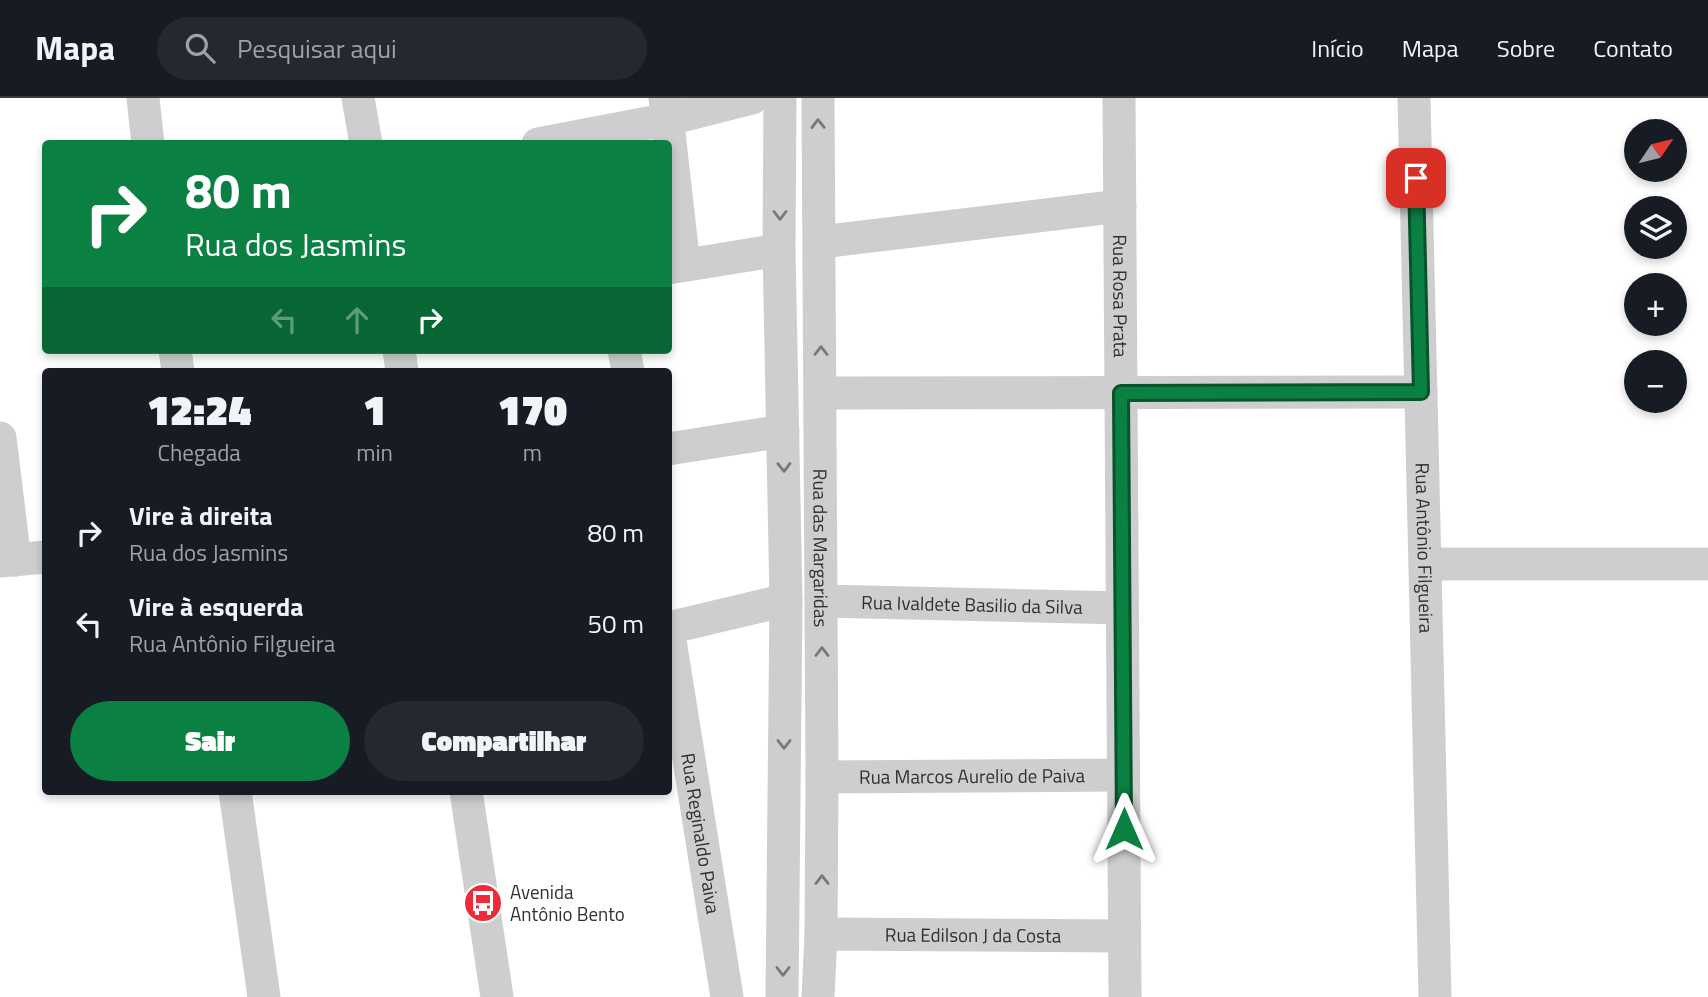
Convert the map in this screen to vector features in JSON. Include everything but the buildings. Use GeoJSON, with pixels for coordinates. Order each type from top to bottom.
{"type":"FeatureCollection","features":[{"type":"Feature","properties":{"kind":"street"},"geometry":{"type":"LineString","coordinates":[[143,98],[148,140]]}},
{"type":"Feature","properties":{"kind":"street"},"geometry":{"type":"LineString","coordinates":[[358,98],[365,140]]}},
{"type":"Feature","properties":{"kind":"street"},"geometry":{"type":"LineString","coordinates":[[553,140],[667,109],[752,98]]}},
{"type":"Feature","properties":{"kind":"street","name":"Rua das Margaridas"},"geometry":{"type":"LineString","coordinates":[[780,98],[779,250],[786,600],[782,997]]}},
{"type":"Feature","properties":{"kind":"street","name":"Rua das Margaridas"},"geometry":{"type":"LineString","coordinates":[[818,98],[822,601],[821,934],[818,997]]}},
{"type":"Feature","properties":{"kind":"street","name":"Rua Rosa Prata"},"geometry":{"type":"LineString","coordinates":[[1119,98],[1125,997]]}},
{"type":"Feature","properties":{"kind":"street","name":"Rua Antônio Filgueira"},"geometry":{"type":"LineString","coordinates":[[1414,98],[1435,997]]}},
{"type":"Feature","properties":{"kind":"street"},"geometry":{"type":"LineString","coordinates":[[667,109],[669,140]]}},
{"type":"Feature","properties":{"kind":"street"},"geometry":{"type":"LineString","coordinates":[[672,196],[676,266],[779,250]]}},
{"type":"Feature","properties":{"kind":"street"},"geometry":{"type":"LineString","coordinates":[[821,242],[1120,206]]}},
{"type":"Feature","properties":{"kind":"street"},"geometry":{"type":"LineString","coordinates":[[821,393],[1421,392]]}},
{"type":"Feature","properties":{"kind":"street"},"geometry":{"type":"LineString","coordinates":[[672,448],[783,431]]}},
{"type":"Feature","properties":{"kind":"street"},"geometry":{"type":"LineString","coordinates":[[0,439],[20,559]]}},
{"type":"Feature","properties":{"kind":"street"},"geometry":{"type":"LineString","coordinates":[[1425,564],[1708,564]]}},
{"type":"Feature","properties":{"kind":"street"},"geometry":{"type":"LineString","coordinates":[[672,627],[786,600]]}},
{"type":"Feature","properties":{"kind":"street","name":"Rua Ivaldete Basilio da Silva"},"geometry":{"type":"LineString","coordinates":[[822,601],[1122,608]]}},
{"type":"Feature","properties":{"kind":"street","name":"Rua Reginaldo Paiva"},"geometry":{"type":"LineString","coordinates":[[672,653],[727,997]]}},
{"type":"Feature","properties":{"kind":"street","name":"Rua Marcos Aurelio de Paiva"},"geometry":{"type":"LineString","coordinates":[[822,777],[1123,775]]}},
{"type":"Feature","properties":{"kind":"street"},"geometry":{"type":"LineString","coordinates":[[236,795],[264,997]]}},
{"type":"Feature","properties":{"kind":"street"},"geometry":{"type":"LineString","coordinates":[[467,795],[497,997]]}},
{"type":"Feature","properties":{"kind":"street","name":"Rua Edilson J da Costa"},"geometry":{"type":"LineString","coordinates":[[821,934],[1124,936]]}},
{"type":"Feature","properties":{"kind":"place","name":"Avenida Antônio Bento"},"geometry":{"type":"Point","coordinates":[483,903]}},
{"type":"Feature","properties":{"kind":"route"},"geometry":{"type":"LineString","coordinates":[[1124,829],[1121,393],[1421,392],[1416,178]]}}]}
